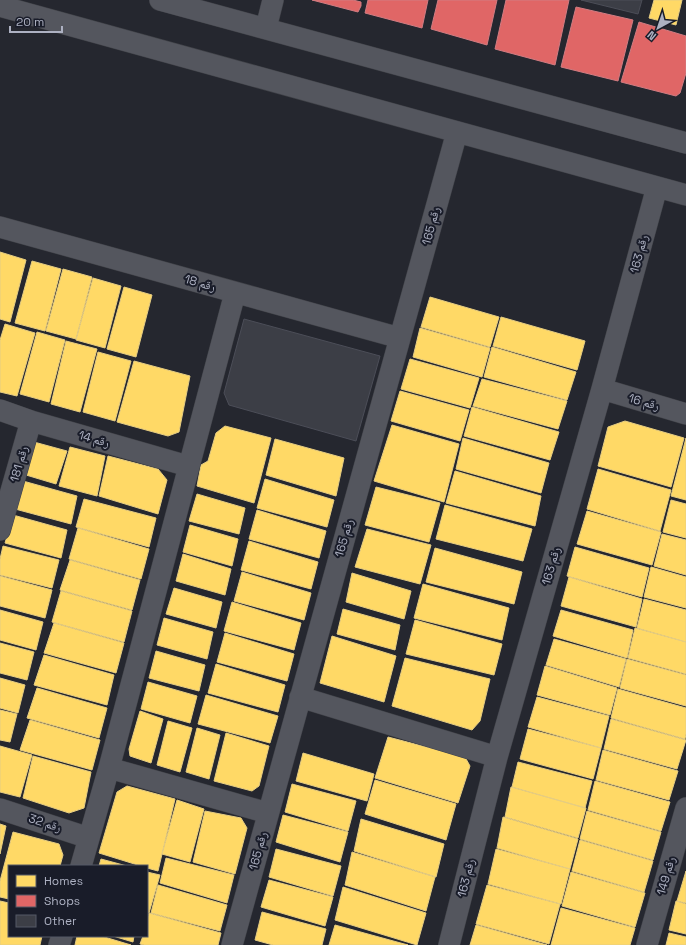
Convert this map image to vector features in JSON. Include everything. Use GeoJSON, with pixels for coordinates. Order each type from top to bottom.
{"type":"FeatureCollection","features":[{"type":"Feature","properties":{"kind":"street"},"geometry":{"type":"LineString","coordinates":[[160,0],[686,143]]}},
{"type":"Feature","properties":{"kind":"street"},"geometry":{"type":"LineString","coordinates":[[266,28],[273,0]]}},
{"type":"Feature","properties":{"kind":"street"},"geometry":{"type":"LineString","coordinates":[[0,6],[686,195]]}},
{"type":"Feature","properties":{"kind":"street","name":"رقم 165"},"geometry":{"type":"LineString","coordinates":[[232,945],[457,132]]}},
{"type":"Feature","properties":{"kind":"street","name":"رقم 163"},"geometry":{"type":"LineString","coordinates":[[449,945],[497,757],[602,389],[657,187]]}},
{"type":"Feature","properties":{"kind":"street","name":"رقم 18"},"geometry":{"type":"LineString","coordinates":[[0,227],[400,338]]}},
{"type":"Feature","properties":{"kind":"street"},"geometry":{"type":"LineString","coordinates":[[81,865],[109,768],[235,293]]}},
{"type":"Feature","properties":{"kind":"street","name":"رقم 16"},"geometry":{"type":"LineString","coordinates":[[602,389],[686,414]]}},
{"type":"Feature","properties":{"kind":"street","name":"رقم 14"},"geometry":{"type":"LineString","coordinates":[[0,410],[31,421],[188,466]]}},
{"type":"Feature","properties":{"kind":"street","name":"رقم 181"},"geometry":{"type":"LineString","coordinates":[[0,530],[31,421]]}},
{"type":"Feature","properties":{"kind":"street"},"geometry":{"type":"LineString","coordinates":[[300,696],[497,757]]}},
{"type":"Feature","properties":{"kind":"street"},"geometry":{"type":"LineString","coordinates":[[109,768],[268,814]]}},
{"type":"Feature","properties":{"kind":"street","name":"رقم 149"},"geometry":{"type":"LineString","coordinates":[[647,945],[686,808]]}},
{"type":"Feature","properties":{"kind":"street","name":"رقم 32"},"geometry":{"type":"LineString","coordinates":[[0,809],[89,838]]}},
{"type":"Feature","properties":{"kind":"building: Homes"},"geometry":{"type":"Polygon","coordinates":[[[654,0],[682,0],[676,25],[649,18],[654,0]]]}},
{"type":"Feature","properties":{"kind":"building: Homes"},"geometry":{"type":"Polygon","coordinates":[[[0,252],[26,260],[10,322],[0,319],[0,252]]]}},
{"type":"Feature","properties":{"kind":"building: Homes"},"geometry":{"type":"Polygon","coordinates":[[[32,261],[61,269],[45,331],[15,323],[32,261]]]}},
{"type":"Feature","properties":{"kind":"building: Homes"},"geometry":{"type":"Polygon","coordinates":[[[63,269],[92,277],[76,339],[46,331],[63,269]]]}},
{"type":"Feature","properties":{"kind":"building: Homes"},"geometry":{"type":"Polygon","coordinates":[[[93,278],[121,286],[105,348],[76,340],[93,278]]]}},
{"type":"Feature","properties":{"kind":"building: Homes"},"geometry":{"type":"Polygon","coordinates":[[[124,287],[152,295],[136,357],[107,349],[124,287]]]}},
{"type":"Feature","properties":{"kind":"building: Homes"},"geometry":{"type":"Polygon","coordinates":[[[430,297],[499,317],[490,347],[421,327],[430,297]]]}},
{"type":"Feature","properties":{"kind":"building: Homes"},"geometry":{"type":"Polygon","coordinates":[[[501,317],[585,341],[577,370],[493,346],[501,317]]]}},
{"type":"Feature","properties":{"kind":"building: Homes"},"geometry":{"type":"Polygon","coordinates":[[[5,324],[35,333],[17,396],[0,392],[0,340],[5,324]]]}},
{"type":"Feature","properties":{"kind":"building: Homes"},"geometry":{"type":"Polygon","coordinates":[[[420,328],[490,348],[482,377],[413,357],[420,328]]]}},
{"type":"Feature","properties":{"kind":"building: Homes"},"geometry":{"type":"Polygon","coordinates":[[[37,332],[65,340],[49,402],[20,394],[37,332]]]}},
{"type":"Feature","properties":{"kind":"building: Homes"},"geometry":{"type":"Polygon","coordinates":[[[66,341],[97,349],[80,412],[51,404],[66,341]]]}},
{"type":"Feature","properties":{"kind":"building: Homes"},"geometry":{"type":"Polygon","coordinates":[[[492,347],[576,372],[567,400],[484,377],[492,347]]]}},
{"type":"Feature","properties":{"kind":"building: Homes"},"geometry":{"type":"Polygon","coordinates":[[[98,352],[131,361],[115,421],[83,412],[98,352]]]}},
{"type":"Feature","properties":{"kind":"building: Homes"},"geometry":{"type":"Polygon","coordinates":[[[410,359],[479,378],[470,408],[401,389],[410,359]]]}},
{"type":"Feature","properties":{"kind":"building: Homes"},"geometry":{"type":"Polygon","coordinates":[[[134,361],[190,376],[179,432],[168,436],[117,422],[134,361]]]}},
{"type":"Feature","properties":{"kind":"building: Homes"},"geometry":{"type":"Polygon","coordinates":[[[482,379],[567,401],[558,429],[473,406],[482,379]]]}},
{"type":"Feature","properties":{"kind":"building: Homes"},"geometry":{"type":"Polygon","coordinates":[[[400,391],[469,410],[460,441],[391,421],[400,391]]]}},
{"type":"Feature","properties":{"kind":"building: Homes"},"geometry":{"type":"Polygon","coordinates":[[[472,407],[559,432],[550,460],[464,436],[472,407]]]}},
{"type":"Feature","properties":{"kind":"building: Homes"},"geometry":{"type":"Polygon","coordinates":[[[625,421],[684,438],[671,487],[598,466],[608,427],[625,421]]]}},
{"type":"Feature","properties":{"kind":"building: Homes"},"geometry":{"type":"Polygon","coordinates":[[[392,425],[459,444],[444,502],[374,481],[392,425]]]}},
{"type":"Feature","properties":{"kind":"building: Homes"},"geometry":{"type":"Polygon","coordinates":[[[225,426],[271,438],[254,503],[197,486],[201,465],[208,461],[216,433],[225,426]]]}},
{"type":"Feature","properties":{"kind":"building: Homes"},"geometry":{"type":"Polygon","coordinates":[[[463,438],[549,463],[541,493],[456,469],[463,438]]]}},
{"type":"Feature","properties":{"kind":"building: Homes"},"geometry":{"type":"Polygon","coordinates":[[[686,438],[686,500],[671,496],[686,438]]]}},
{"type":"Feature","properties":{"kind":"building: Homes"},"geometry":{"type":"Polygon","coordinates":[[[275,439],[344,458],[336,496],[266,475],[275,439]]]}},
{"type":"Feature","properties":{"kind":"building: Homes"},"geometry":{"type":"Polygon","coordinates":[[[34,442],[67,451],[56,484],[26,475],[34,442]]]}},
{"type":"Feature","properties":{"kind":"building: Homes"},"geometry":{"type":"Polygon","coordinates":[[[70,447],[105,456],[97,496],[59,486],[70,447]]]}},
{"type":"Feature","properties":{"kind":"building: Homes"},"geometry":{"type":"Polygon","coordinates":[[[108,456],[158,469],[167,480],[158,514],[99,496],[108,456]]]}},
{"type":"Feature","properties":{"kind":"building: Homes"},"geometry":{"type":"Polygon","coordinates":[[[598,469],[671,490],[660,531],[587,509],[598,469]]]}},
{"type":"Feature","properties":{"kind":"building: Homes"},"geometry":{"type":"Polygon","coordinates":[[[455,471],[541,496],[535,526],[446,503],[455,471]]]}},
{"type":"Feature","properties":{"kind":"building: Homes"},"geometry":{"type":"Polygon","coordinates":[[[265,479],[334,500],[327,527],[257,508],[265,479]]]}},
{"type":"Feature","properties":{"kind":"building: Homes"},"geometry":{"type":"Polygon","coordinates":[[[23,481],[77,496],[71,524],[15,509],[23,481]]]}},
{"type":"Feature","properties":{"kind":"building: Homes"},"geometry":{"type":"Polygon","coordinates":[[[376,487],[440,503],[429,542],[365,525],[376,487]]]}},
{"type":"Feature","properties":{"kind":"building: Homes"},"geometry":{"type":"Polygon","coordinates":[[[197,494],[245,508],[239,534],[189,521],[197,494]]]}},
{"type":"Feature","properties":{"kind":"building: Homes"},"geometry":{"type":"Polygon","coordinates":[[[84,499],[156,518],[149,547],[76,527],[84,499]]]}},
{"type":"Feature","properties":{"kind":"building: Homes"},"geometry":{"type":"Polygon","coordinates":[[[671,500],[686,504],[686,538],[663,532],[671,500]]]}},
{"type":"Feature","properties":{"kind":"building: Homes"},"geometry":{"type":"Polygon","coordinates":[[[445,505],[532,529],[523,561],[436,539],[445,505]]]}},
{"type":"Feature","properties":{"kind":"building: Homes"},"geometry":{"type":"Polygon","coordinates":[[[257,510],[326,531],[319,558],[249,539],[257,510]]]}},
{"type":"Feature","properties":{"kind":"building: Homes"},"geometry":{"type":"Polygon","coordinates":[[[587,511],[661,532],[652,565],[577,544],[587,511]]]}},
{"type":"Feature","properties":{"kind":"building: Homes"},"geometry":{"type":"Polygon","coordinates":[[[13,515],[67,530],[61,558],[5,543],[13,515]]]}},
{"type":"Feature","properties":{"kind":"building: Homes"},"geometry":{"type":"Polygon","coordinates":[[[190,525],[238,539],[232,566],[183,552],[190,525]]]}},
{"type":"Feature","properties":{"kind":"building: Homes"},"geometry":{"type":"Polygon","coordinates":[[[78,528],[149,549],[141,579],[69,559],[78,528]]]}},
{"type":"Feature","properties":{"kind":"building: Homes"},"geometry":{"type":"Polygon","coordinates":[[[367,529],[431,545],[420,584],[355,567],[367,529]]]}},
{"type":"Feature","properties":{"kind":"building: Homes"},"geometry":{"type":"Polygon","coordinates":[[[662,534],[686,540],[686,575],[654,566],[662,534]]]}},
{"type":"Feature","properties":{"kind":"building: Homes"},"geometry":{"type":"Polygon","coordinates":[[[249,541],[318,562],[311,589],[241,570],[249,541]]]}},
{"type":"Feature","properties":{"kind":"building: Homes"},"geometry":{"type":"Polygon","coordinates":[[[3,546],[59,560],[52,588],[0,575],[0,559],[3,546]]]}},
{"type":"Feature","properties":{"kind":"building: Homes"},"geometry":{"type":"Polygon","coordinates":[[[575,547],[649,568],[642,597],[567,576],[575,547]]]}},
{"type":"Feature","properties":{"kind":"building: Homes"},"geometry":{"type":"Polygon","coordinates":[[[435,548],[522,572],[514,604],[426,582],[435,548]]]}},
{"type":"Feature","properties":{"kind":"building: Homes"},"geometry":{"type":"Polygon","coordinates":[[[183,554],[231,569],[225,595],[176,581],[183,554]]]}},
{"type":"Feature","properties":{"kind":"building: Homes"},"geometry":{"type":"Polygon","coordinates":[[[70,560],[140,580],[132,610],[60,590],[70,560]]]}},
{"type":"Feature","properties":{"kind":"building: Homes"},"geometry":{"type":"Polygon","coordinates":[[[651,567],[686,577],[686,608],[644,597],[651,567]]]}},
{"type":"Feature","properties":{"kind":"building: Homes"},"geometry":{"type":"Polygon","coordinates":[[[242,572],[311,593],[304,620],[234,601],[242,572]]]}},
{"type":"Feature","properties":{"kind":"building: Homes"},"geometry":{"type":"Polygon","coordinates":[[[352,573],[411,591],[404,619],[346,602],[352,573]]]}},
{"type":"Feature","properties":{"kind":"building: Homes"},"geometry":{"type":"Polygon","coordinates":[[[0,576],[52,590],[45,618],[0,606],[0,576]]]}},
{"type":"Feature","properties":{"kind":"building: Homes"},"geometry":{"type":"Polygon","coordinates":[[[569,577],[642,599],[636,627],[561,606],[569,577]]]}},
{"type":"Feature","properties":{"kind":"building: Homes"},"geometry":{"type":"Polygon","coordinates":[[[423,584],[509,608],[502,640],[414,618],[423,584]]]}},
{"type":"Feature","properties":{"kind":"building: Homes"},"geometry":{"type":"Polygon","coordinates":[[[174,588],[222,602],[216,628],[166,614],[174,588]]]}},
{"type":"Feature","properties":{"kind":"building: Homes"},"geometry":{"type":"Polygon","coordinates":[[[61,591],[132,611],[124,642],[52,622],[61,591]]]}},
{"type":"Feature","properties":{"kind":"building: Homes"},"geometry":{"type":"Polygon","coordinates":[[[644,599],[686,610],[686,642],[637,628],[644,599]]]}},
{"type":"Feature","properties":{"kind":"building: Homes"},"geometry":{"type":"Polygon","coordinates":[[[232,602],[301,623],[294,650],[224,631],[232,602]]]}},
{"type":"Feature","properties":{"kind":"building: Homes"},"geometry":{"type":"Polygon","coordinates":[[[343,609],[400,625],[395,650],[337,634],[343,609]]]}},
{"type":"Feature","properties":{"kind":"building: Homes"},"geometry":{"type":"Polygon","coordinates":[[[0,610],[43,622],[36,650],[0,640],[0,610]]]}},
{"type":"Feature","properties":{"kind":"building: Homes"},"geometry":{"type":"Polygon","coordinates":[[[561,610],[633,630],[627,658],[553,636],[561,610]]]}},
{"type":"Feature","properties":{"kind":"building: Homes"},"geometry":{"type":"Polygon","coordinates":[[[164,618],[213,632],[207,659],[157,645],[164,618]]]}},
{"type":"Feature","properties":{"kind":"building: Homes"},"geometry":{"type":"Polygon","coordinates":[[[415,620],[502,644],[494,675],[406,654],[415,620]]]}},
{"type":"Feature","properties":{"kind":"building: Homes"},"geometry":{"type":"Polygon","coordinates":[[[54,623],[124,643],[116,673],[44,653],[54,623]]]}},
{"type":"Feature","properties":{"kind":"building: Homes"},"geometry":{"type":"Polygon","coordinates":[[[635,628],[686,642],[686,674],[628,658],[635,628]]]}},
{"type":"Feature","properties":{"kind":"building: Homes"},"geometry":{"type":"Polygon","coordinates":[[[225,633],[294,654],[287,681],[217,662],[225,633]]]}},
{"type":"Feature","properties":{"kind":"building: Homes"},"geometry":{"type":"Polygon","coordinates":[[[332,636],[396,656],[384,702],[320,683],[332,636]]]}},
{"type":"Feature","properties":{"kind":"building: Homes"},"geometry":{"type":"Polygon","coordinates":[[[554,639],[626,659],[619,687],[546,665],[554,639]]]}},
{"type":"Feature","properties":{"kind":"building: Homes"},"geometry":{"type":"Polygon","coordinates":[[[0,643],[34,652],[27,680],[0,673],[0,643]]]}},
{"type":"Feature","properties":{"kind":"building: Homes"},"geometry":{"type":"Polygon","coordinates":[[[156,651],[205,665],[199,691],[149,678],[156,651]]]}},
{"type":"Feature","properties":{"kind":"building: Homes"},"geometry":{"type":"Polygon","coordinates":[[[44,655],[114,675],[107,705],[34,685],[44,655]]]}},
{"type":"Feature","properties":{"kind":"building: Homes"},"geometry":{"type":"Polygon","coordinates":[[[405,658],[490,679],[480,721],[472,730],[392,706],[405,658]]]}},
{"type":"Feature","properties":{"kind":"building: Homes"},"geometry":{"type":"Polygon","coordinates":[[[627,659],[686,675],[686,706],[620,688],[627,659]]]}},
{"type":"Feature","properties":{"kind":"building: Homes"},"geometry":{"type":"Polygon","coordinates":[[[216,664],[285,685],[278,712],[208,693],[216,664]]]}},
{"type":"Feature","properties":{"kind":"building: Homes"},"geometry":{"type":"Polygon","coordinates":[[[545,666],[617,688],[610,715],[537,695],[545,666]]]}},
{"type":"Feature","properties":{"kind":"building: Homes"},"geometry":{"type":"Polygon","coordinates":[[[0,678],[25,685],[18,713],[0,708],[0,678]]]}},
{"type":"Feature","properties":{"kind":"building: Homes"},"geometry":{"type":"Polygon","coordinates":[[[148,682],[197,696],[190,723],[141,709],[148,682]]]}},
{"type":"Feature","properties":{"kind":"building: Homes"},"geometry":{"type":"Polygon","coordinates":[[[37,688],[107,708],[99,738],[27,718],[37,688]]]}},
{"type":"Feature","properties":{"kind":"building: Homes"},"geometry":{"type":"Polygon","coordinates":[[[618,689],[686,708],[685,739],[611,718],[618,689]]]}},
{"type":"Feature","properties":{"kind":"building: Homes"},"geometry":{"type":"Polygon","coordinates":[[[206,695],[278,716],[270,743],[198,724],[206,695]]]}},
{"type":"Feature","properties":{"kind":"building: Homes"},"geometry":{"type":"Polygon","coordinates":[[[537,697],[609,716],[601,748],[528,727],[537,697]]]}},
{"type":"Feature","properties":{"kind":"building: Homes"},"geometry":{"type":"Polygon","coordinates":[[[0,710],[17,714],[10,742],[0,740],[0,710]]]}},
{"type":"Feature","properties":{"kind":"building: Homes"},"geometry":{"type":"Polygon","coordinates":[[[140,711],[163,719],[151,763],[130,756],[129,749],[140,711]]]}},
{"type":"Feature","properties":{"kind":"building: Homes"},"geometry":{"type":"Polygon","coordinates":[[[611,719],[686,740],[677,769],[604,749],[611,719]]]}},
{"type":"Feature","properties":{"kind":"building: Homes"},"geometry":{"type":"Polygon","coordinates":[[[30,720],[100,740],[92,770],[20,750],[30,720]]]}},
{"type":"Feature","properties":{"kind":"building: Homes"},"geometry":{"type":"Polygon","coordinates":[[[168,721],[192,728],[180,772],[157,765],[168,721]]]}},
{"type":"Feature","properties":{"kind":"building: Homes"},"geometry":{"type":"Polygon","coordinates":[[[197,728],[220,735],[209,779],[186,772],[197,728]]]}},
{"type":"Feature","properties":{"kind":"building: Homes"},"geometry":{"type":"Polygon","coordinates":[[[528,729],[601,748],[593,779],[520,759],[528,729]]]}},
{"type":"Feature","properties":{"kind":"building: Homes"},"geometry":{"type":"Polygon","coordinates":[[[226,733],[269,746],[259,786],[252,791],[214,781],[226,733]]]}},
{"type":"Feature","properties":{"kind":"building: Homes"},"geometry":{"type":"Polygon","coordinates":[[[388,737],[465,757],[470,766],[458,803],[375,778],[388,737]]]}},
{"type":"Feature","properties":{"kind":"building: Homes"},"geometry":{"type":"Polygon","coordinates":[[[0,746],[32,755],[20,797],[0,792],[0,746]]]}},
{"type":"Feature","properties":{"kind":"building: Homes"},"geometry":{"type":"Polygon","coordinates":[[[603,750],[678,771],[669,800],[596,780],[603,750]]]}},
{"type":"Feature","properties":{"kind":"building: Homes"},"geometry":{"type":"Polygon","coordinates":[[[303,753],[374,774],[367,801],[296,781],[303,753]]]}},
{"type":"Feature","properties":{"kind":"building: Homes"},"geometry":{"type":"Polygon","coordinates":[[[33,756],[91,772],[84,808],[69,813],[23,798],[33,756]]]}},
{"type":"Feature","properties":{"kind":"building: Homes"},"geometry":{"type":"Polygon","coordinates":[[[518,762],[592,781],[585,808],[512,787],[518,762]]]}},
{"type":"Feature","properties":{"kind":"building: Homes"},"geometry":{"type":"Polygon","coordinates":[[[375,780],[456,804],[446,840],[365,814],[375,780]]]}},
{"type":"Feature","properties":{"kind":"building: Homes"},"geometry":{"type":"Polygon","coordinates":[[[595,781],[670,802],[661,831],[588,810],[595,781]]]}},
{"type":"Feature","properties":{"kind":"building: Homes"},"geometry":{"type":"Polygon","coordinates":[[[292,784],[356,801],[348,831],[285,812],[292,784]]]}},
{"type":"Feature","properties":{"kind":"building: Homes"},"geometry":{"type":"Polygon","coordinates":[[[127,786],[175,799],[158,871],[148,868],[148,865],[138,865],[99,853],[117,792],[127,786]]]}},
{"type":"Feature","properties":{"kind":"building: Homes"},"geometry":{"type":"Polygon","coordinates":[[[511,787],[586,808],[578,838],[505,817],[511,787]]]}},
{"type":"Feature","properties":{"kind":"building: Homes"},"geometry":{"type":"Polygon","coordinates":[[[177,800],[204,809],[190,862],[162,854],[177,800]]]}},
{"type":"Feature","properties":{"kind":"building: Homes"},"geometry":{"type":"Polygon","coordinates":[[[205,811],[241,818],[247,828],[235,874],[193,862],[205,811]]]}},
{"type":"Feature","properties":{"kind":"building: Homes"},"geometry":{"type":"Polygon","coordinates":[[[587,811],[661,832],[653,860],[580,839],[587,811]]]}},
{"type":"Feature","properties":{"kind":"building: Homes"},"geometry":{"type":"Polygon","coordinates":[[[283,815],[348,832],[340,862],[276,842],[283,815]]]}},
{"type":"Feature","properties":{"kind":"building: Homes"},"geometry":{"type":"Polygon","coordinates":[[[503,817],[578,839],[570,869],[497,848],[503,817]]]}},
{"type":"Feature","properties":{"kind":"building: Homes"},"geometry":{"type":"Polygon","coordinates":[[[361,819],[444,844],[436,877],[354,851],[361,819]]]}},
{"type":"Feature","properties":{"kind":"building: Homes"},"geometry":{"type":"Polygon","coordinates":[[[0,824],[6,826],[0,854],[0,824]]]}},
{"type":"Feature","properties":{"kind":"building: Homes"},"geometry":{"type":"Polygon","coordinates":[[[13,832],[59,844],[63,855],[60,865],[8,865],[8,899],[0,897],[0,881],[13,832]]]}},
{"type":"Feature","properties":{"kind":"building: Homes"},"geometry":{"type":"Polygon","coordinates":[[[580,840],[653,861],[644,892],[572,871],[580,840]]]}},
{"type":"Feature","properties":{"kind":"building: Homes"},"geometry":{"type":"Polygon","coordinates":[[[276,849],[341,866],[333,896],[269,877],[276,849]]]}},
{"type":"Feature","properties":{"kind":"building: Homes"},"geometry":{"type":"Polygon","coordinates":[[[496,849],[570,869],[561,904],[488,884],[496,849]]]}},
{"type":"Feature","properties":{"kind":"building: Homes"},"geometry":{"type":"Polygon","coordinates":[[[352,852],[435,877],[426,911],[345,885],[352,852]]]}},
{"type":"Feature","properties":{"kind":"building: Homes"},"geometry":{"type":"Polygon","coordinates":[[[166,858],[234,875],[227,903],[160,883],[166,858]]]}},
{"type":"Feature","properties":{"kind":"building: Homes"},"geometry":{"type":"Polygon","coordinates":[[[101,859],[123,865],[99,865],[101,859]]]}},
{"type":"Feature","properties":{"kind":"building: Homes"},"geometry":{"type":"Polygon","coordinates":[[[686,871],[686,903],[677,901],[686,871]]]}},
{"type":"Feature","properties":{"kind":"building: Homes"},"geometry":{"type":"Polygon","coordinates":[[[148,872],[160,875],[148,913],[148,872]]]}},
{"type":"Feature","properties":{"kind":"building: Homes"},"geometry":{"type":"Polygon","coordinates":[[[571,872],[645,893],[635,927],[562,906],[571,872]]]}},
{"type":"Feature","properties":{"kind":"building: Homes"},"geometry":{"type":"Polygon","coordinates":[[[269,880],[333,897],[325,926],[261,907],[269,880]]]}},
{"type":"Feature","properties":{"kind":"building: Homes"},"geometry":{"type":"Polygon","coordinates":[[[158,885],[227,905],[220,931],[151,913],[158,885]]]}},
{"type":"Feature","properties":{"kind":"building: Homes"},"geometry":{"type":"Polygon","coordinates":[[[487,885],[560,904],[549,944],[476,924],[487,885]]]}},
{"type":"Feature","properties":{"kind":"building: Homes"},"geometry":{"type":"Polygon","coordinates":[[[343,887],[426,913],[417,945],[335,920],[343,887]]]}},
{"type":"Feature","properties":{"kind":"building: Homes"},"geometry":{"type":"Polygon","coordinates":[[[0,901],[8,903],[8,937],[42,937],[40,945],[0,945],[0,901]]]}},
{"type":"Feature","properties":{"kind":"building: Homes"},"geometry":{"type":"Polygon","coordinates":[[[676,901],[686,904],[686,934],[669,930],[676,901]]]}},
{"type":"Feature","properties":{"kind":"building: Homes"},"geometry":{"type":"Polygon","coordinates":[[[561,908],[635,928],[630,945],[551,945],[561,908]]]}},
{"type":"Feature","properties":{"kind":"building: Homes"},"geometry":{"type":"Polygon","coordinates":[[[262,912],[326,929],[322,945],[273,945],[255,940],[262,912]]]}},
{"type":"Feature","properties":{"kind":"building: Homes"},"geometry":{"type":"Polygon","coordinates":[[[149,913],[221,933],[218,945],[140,944],[143,937],[148,937],[149,913]]]}},
{"type":"Feature","properties":{"kind":"building: Homes"},"geometry":{"type":"Polygon","coordinates":[[[335,925],[408,945],[329,945],[335,925]]]}},
{"type":"Feature","properties":{"kind":"building: Homes"},"geometry":{"type":"Polygon","coordinates":[[[476,925],[547,945],[470,945],[476,925]]]}},
{"type":"Feature","properties":{"kind":"building: Homes"},"geometry":{"type":"Polygon","coordinates":[[[669,933],[686,937],[686,945],[666,945],[669,933]]]}},
{"type":"Feature","properties":{"kind":"building: Homes"},"geometry":{"type":"Polygon","coordinates":[[[77,937],[104,937],[131,945],[75,945],[77,937]]]}},
{"type":"Feature","properties":{"kind":"building: Homes"},"geometry":{"type":"Polygon","coordinates":[[[116,937],[134,937],[133,942],[116,937]]]}},
{"type":"Feature","properties":{"kind":"building: Shops"},"geometry":{"type":"Polygon","coordinates":[[[312,0],[353,0],[361,2],[361,6],[358,12],[312,0]]]}},
{"type":"Feature","properties":{"kind":"building: Shops"},"geometry":{"type":"Polygon","coordinates":[[[368,0],[428,0],[422,28],[365,13],[368,0]]]}},
{"type":"Feature","properties":{"kind":"building: Shops"},"geometry":{"type":"Polygon","coordinates":[[[438,0],[497,0],[487,45],[431,29],[438,0]]]}},
{"type":"Feature","properties":{"kind":"building: Shops"},"geometry":{"type":"Polygon","coordinates":[[[506,0],[569,0],[555,65],[495,49],[506,0]]]}},
{"type":"Feature","properties":{"kind":"building: Shops"},"geometry":{"type":"Polygon","coordinates":[[[576,7],[633,20],[618,81],[561,67],[576,7]]]}},
{"type":"Feature","properties":{"kind":"building: Shops"},"geometry":{"type":"Polygon","coordinates":[[[639,22],[686,36],[686,73],[680,93],[676,96],[621,82],[639,22]]]}},
{"type":"Feature","properties":{"kind":"building: Other"},"geometry":{"type":"Polygon","coordinates":[[[581,0],[642,0],[638,14],[581,0]]]}},
{"type":"Feature","properties":{"kind":"building: Other"},"geometry":{"type":"Polygon","coordinates":[[[244,319],[380,356],[356,441],[229,405],[224,393],[244,319]]]}}]}
